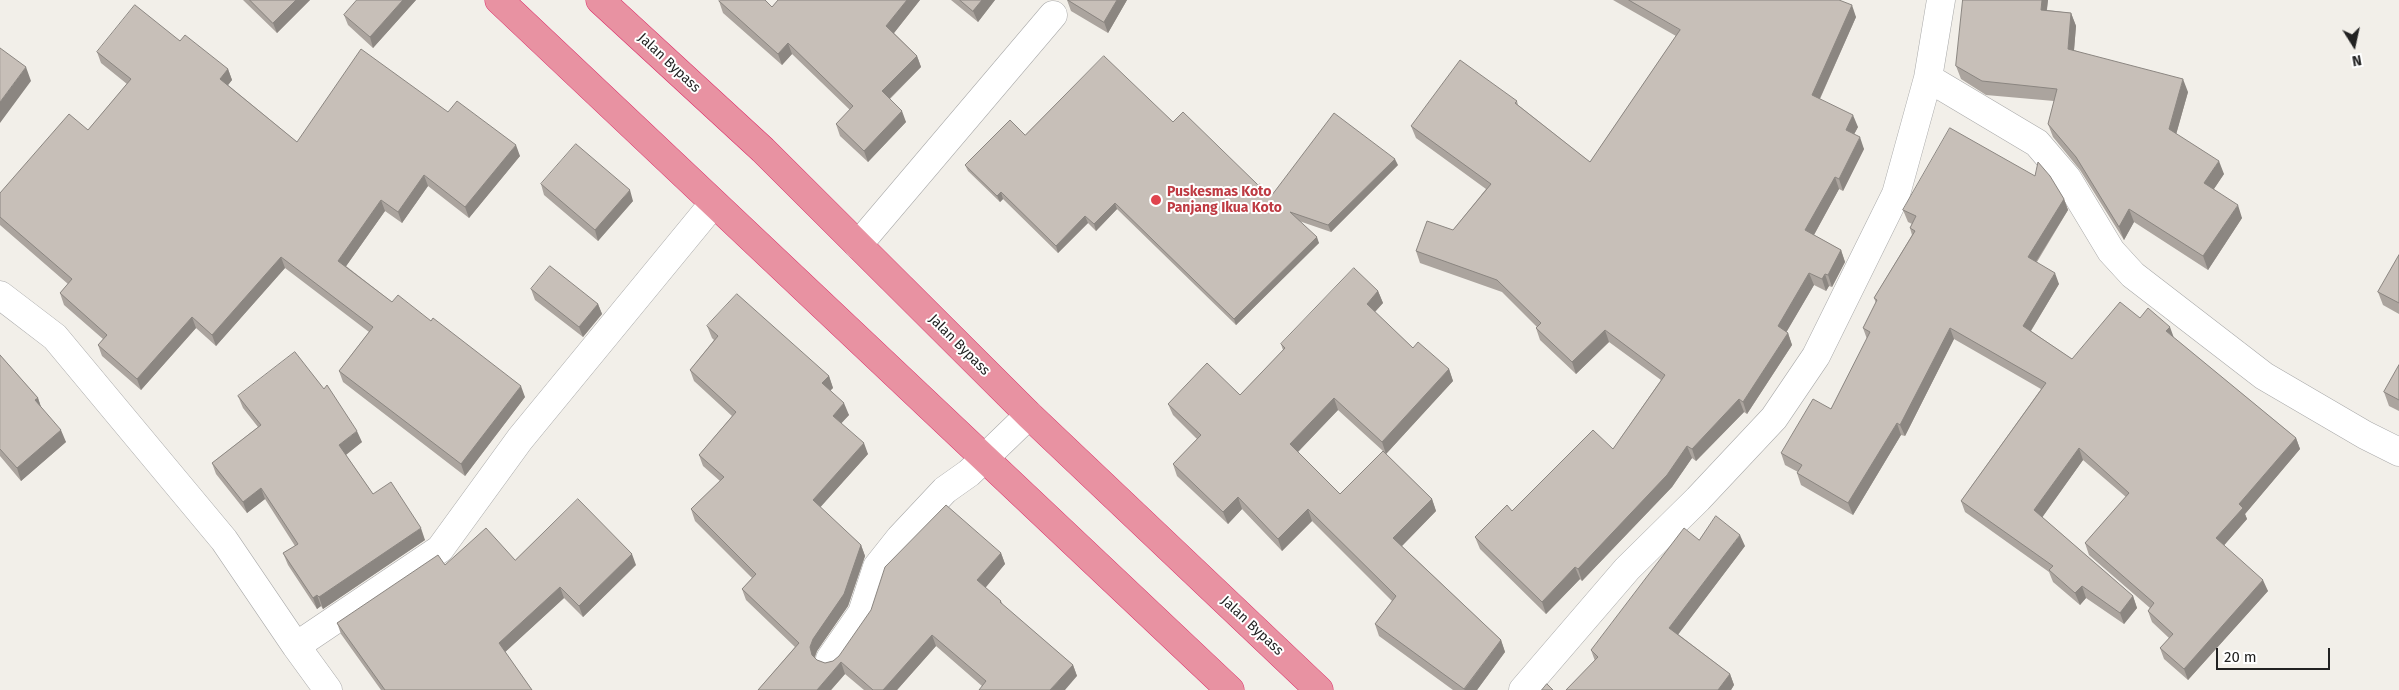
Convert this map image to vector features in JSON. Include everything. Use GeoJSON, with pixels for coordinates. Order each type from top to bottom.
{"type":"FeatureCollection","features":[{"type":"Feature","properties":{"kind":"highway"},"geometry":{"type":"LineString","coordinates":[[499,0],[983,459],[1230,690]]}},
{"type":"Feature","properties":{"kind":"highway","name":"Jalan Bypass"},"geometry":{"type":"LineString","coordinates":[[600,0],[763,150],[1029,415],[1319,690]]}},
{"type":"Feature","properties":{"kind":"street"},"geometry":{"type":"LineString","coordinates":[[1523,690],[1572,635],[1626,569],[1698,499],[1774,418],[1816,356],[1896,194],[1928,78],[1941,0]]}},
{"type":"Feature","properties":{"kind":"street"},"geometry":{"type":"LineString","coordinates":[[858,245],[1053,15]]}},
{"type":"Feature","properties":{"kind":"street"},"geometry":{"type":"LineString","coordinates":[[1928,78],[2037,142],[2068,178],[2111,251],[2133,275],[2264,376],[2365,435],[2399,452]]}},
{"type":"Feature","properties":{"kind":"street"},"geometry":{"type":"LineString","coordinates":[[296,646],[440,549],[520,439],[713,204]]}},
{"type":"Feature","properties":{"kind":"street"},"geometry":{"type":"LineString","coordinates":[[0,295],[55,337],[224,540],[328,690]]}},
{"type":"Feature","properties":{"kind":"street"},"geometry":{"type":"LineString","coordinates":[[830,659],[862,613],[877,567],[900,538],[945,490],[983,459],[1029,415]]}},
{"type":"Feature","properties":{"kind":"building"},"geometry":{"type":"Polygon","coordinates":[[[250,0],[296,0],[273,23],[250,0]]]}},
{"type":"Feature","properties":{"kind":"building"},"geometry":{"type":"Polygon","coordinates":[[[357,0],[403,0],[370,37],[344,15],[357,0]]]}},
{"type":"Feature","properties":{"kind":"building"},"geometry":{"type":"Polygon","coordinates":[[[720,0],[765,0],[772,7],[778,0],[907,0],[886,26],[917,56],[882,91],[902,111],[864,151],[836,124],[853,106],[788,43],[778,54],[720,0]]]}},
{"type":"Feature","properties":{"kind":"building"},"geometry":{"type":"Polygon","coordinates":[[[960,0],[982,0],[973,11],[960,0]]]}},
{"type":"Feature","properties":{"kind":"building"},"geometry":{"type":"Polygon","coordinates":[[[1068,0],[1117,0],[1104,22],[1068,0]]]}},
{"type":"Feature","properties":{"kind":"building"},"geometry":{"type":"Polygon","coordinates":[[[1629,0],[1839,0],[1852,5],[1812,95],[1853,115],[1846,130],[1860,137],[1839,179],[1835,177],[1805,230],[1841,250],[1828,275],[1825,274],[1822,279],[1809,273],[1778,326],[1788,333],[1743,402],[1739,399],[1692,449],[1687,446],[1667,475],[1578,569],[1575,567],[1542,602],[1475,537],[1507,505],[1512,511],[1593,430],[1613,449],[1665,375],[1605,330],[1572,362],[1536,328],[1541,323],[1497,280],[1416,251],[1427,221],[1453,230],[1491,184],[1411,126],[1460,60],[1517,101],[1515,103],[1590,162],[1680,30],[1629,0]]]}},
{"type":"Feature","properties":{"kind":"building"},"geometry":{"type":"Polygon","coordinates":[[[1963,0],[2042,0],[2041,10],[2071,13],[2068,49],[2183,79],[2169,129],[2219,161],[2204,183],[2238,205],[2203,256],[2129,209],[2119,227],[2076,157],[2048,124],[2057,89],[1982,81],[1956,66],[1963,0]]]}},
{"type":"Feature","properties":{"kind":"building"},"geometry":{"type":"Polygon","coordinates":[[[135,5],[180,41],[185,35],[228,69],[220,79],[297,142],[361,49],[448,112],[457,101],[516,145],[465,207],[424,175],[398,212],[381,200],[338,261],[392,302],[398,295],[431,321],[433,318],[521,386],[461,464],[339,371],[373,327],[281,257],[212,335],[192,317],[137,379],[98,345],[107,335],[60,293],[72,279],[0,217],[0,193],[69,114],[88,130],[131,79],[97,52],[135,5]]]}},
{"type":"Feature","properties":{"kind":"building"},"geometry":{"type":"Polygon","coordinates":[[[0,48],[26,67],[0,102],[0,48]]]}},
{"type":"Feature","properties":{"kind":"building","name":"Puskesmas Koto Panjang Ikua Koto"},"geometry":{"type":"Polygon","coordinates":[[[1104,56],[1173,122],[1183,112],[1258,185],[1260,184],[1272,195],[1334,113],[1395,159],[1328,225],[1290,212],[1317,237],[1234,319],[1115,203],[1094,224],[1085,216],[1056,246],[1001,192],[997,196],[965,165],[1010,120],[1025,135],[1104,56]]]}},
{"type":"Feature","properties":{"kind":"building"},"geometry":{"type":"Polygon","coordinates":[[[1950,128],[2035,176],[2038,162],[2050,176],[2064,199],[2028,257],[2055,273],[2023,326],[2072,359],[2120,302],[2140,318],[2148,308],[2170,327],[2166,331],[2296,438],[2239,504],[2243,508],[2216,538],[2263,580],[2184,669],[2160,648],[2173,634],[2148,611],[2154,603],[2085,543],[2129,493],[2079,448],[2034,510],[2133,596],[2120,613],[2082,586],[2075,593],[2049,570],[2053,566],[1961,501],[2046,383],[1950,328],[1900,425],[1897,423],[1848,503],[1797,473],[1802,465],[1781,453],[1813,399],[1831,409],[1870,332],[1863,328],[1877,300],[1874,298],[1915,231],[1910,228],[1916,216],[1903,210],[1950,128]]]}},
{"type":"Feature","properties":{"kind":"building"},"geometry":{"type":"Polygon","coordinates":[[[576,144],[630,190],[595,230],[541,184],[576,144]]]}},
{"type":"Feature","properties":{"kind":"building"},"geometry":{"type":"Polygon","coordinates":[[[2399,255],[2399,303],[2378,292],[2399,255]]]}},
{"type":"Feature","properties":{"kind":"building"},"geometry":{"type":"Polygon","coordinates":[[[550,266],[598,304],[579,327],[531,289],[550,266]]]}},
{"type":"Feature","properties":{"kind":"building"},"geometry":{"type":"Polygon","coordinates":[[[1354,268],[1378,291],[1367,304],[1413,348],[1418,342],[1449,369],[1382,442],[1334,398],[1290,444],[1340,494],[1383,451],[1432,499],[1393,538],[1501,640],[1464,689],[1375,624],[1396,596],[1308,509],[1278,539],[1238,497],[1223,512],[1173,464],[1201,435],[1168,404],[1207,363],[1240,395],[1285,348],[1281,344],[1354,268]]]}},
{"type":"Feature","properties":{"kind":"building"},"geometry":{"type":"Polygon","coordinates":[[[737,294],[829,376],[822,383],[844,403],[833,416],[864,443],[813,500],[861,545],[844,594],[813,639],[810,647],[812,655],[817,660],[825,663],[833,661],[839,656],[871,610],[885,567],[946,505],[1001,553],[977,580],[1073,665],[1050,690],[979,690],[986,681],[932,635],[883,690],[873,690],[841,662],[817,690],[758,690],[799,643],[742,589],[756,574],[691,509],[724,477],[699,455],[736,412],[690,370],[718,336],[707,326],[737,294]]]}},
{"type":"Feature","properties":{"kind":"building"},"geometry":{"type":"Polygon","coordinates":[[[295,352],[324,389],[327,385],[357,431],[339,445],[373,494],[391,482],[421,528],[319,597],[317,595],[313,598],[283,553],[298,544],[261,488],[243,502],[212,463],[261,425],[238,396],[295,352]]]}},
{"type":"Feature","properties":{"kind":"building"},"geometry":{"type":"Polygon","coordinates":[[[0,355],[38,398],[35,400],[61,430],[17,468],[0,449],[0,355]]]}},
{"type":"Feature","properties":{"kind":"building"},"geometry":{"type":"Polygon","coordinates":[[[2399,365],[2399,400],[2384,392],[2399,365]]]}},
{"type":"Feature","properties":{"kind":"building"},"geometry":{"type":"Polygon","coordinates":[[[578,499],[632,554],[579,606],[560,587],[499,643],[532,690],[385,690],[337,623],[438,555],[445,565],[486,528],[515,560],[578,499]]]}},
{"type":"Feature","properties":{"kind":"building"},"geometry":{"type":"Polygon","coordinates":[[[1716,516],[1740,535],[1669,628],[1730,674],[1718,690],[1566,690],[1598,657],[1591,650],[1684,528],[1699,540],[1716,516]]]}},
{"type":"Feature","properties":{"kind":"building"},"geometry":{"type":"Polygon","coordinates":[[[1547,684],[1553,690],[1542,690],[1547,684]]]}},
{"type":"Feature","properties":{"kind":"place","name":"Puskesmas Koto Panjang Ikua Koto"},"geometry":{"type":"Point","coordinates":[1156,200]}}]}
